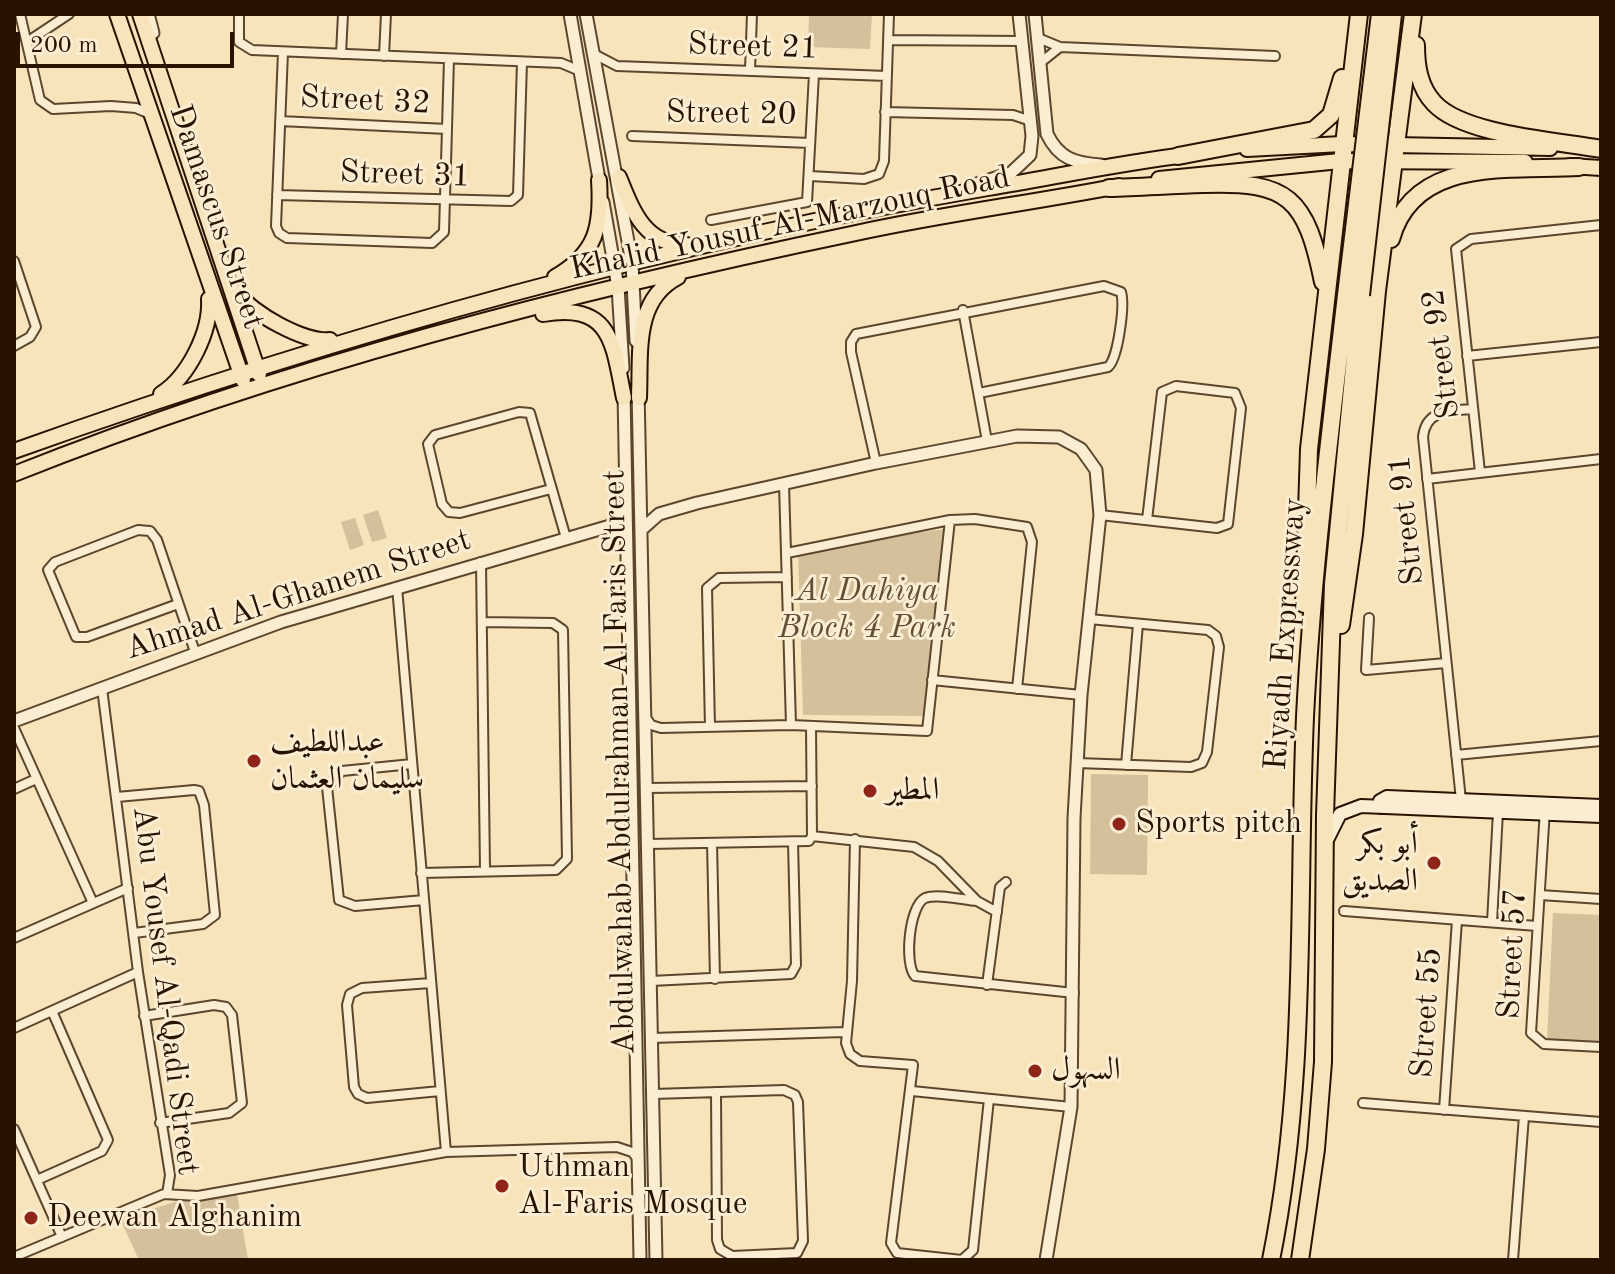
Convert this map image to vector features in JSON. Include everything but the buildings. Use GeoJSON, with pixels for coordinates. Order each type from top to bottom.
{"type":"FeatureCollection","features":[{"type":"Feature","properties":{"kind":"highway"},"geometry":{"type":"LineString","coordinates":[[1305,713],[1305,515],[1309,449],[1359,14]]}},
{"type":"Feature","properties":{"kind":"highway"},"geometry":{"type":"LineString","coordinates":[[1178,156],[1302,133],[1324,123],[1336,101],[1359,14]]}},
{"type":"Feature","properties":{"kind":"highway","name":"Riyadh Expressway"},"geometry":{"type":"LineString","coordinates":[[1271,1255],[1290,1138],[1300,1031],[1305,713],[1318,547],[1361,294],[1380,14]]}},
{"type":"Feature","properties":{"kind":"highway","name":"Riyadh Expressway"},"geometry":{"type":"LineString","coordinates":[[1300,1260],[1316,1149],[1323,1062],[1333,584],[1361,294],[1393,14]]}},
{"type":"Feature","properties":{"kind":"highway"},"geometry":{"type":"LineString","coordinates":[[1361,294],[1388,207],[1414,14]]}},
{"type":"Feature","properties":{"kind":"highway"},"geometry":{"type":"LineString","coordinates":[[1414,14],[1419,77],[1434,103],[1446,113],[1492,129],[1601,151]]}},
{"type":"Feature","properties":{"kind":"highway"},"geometry":{"type":"LineString","coordinates":[[1351,84],[1358,101],[1374,109],[1392,105],[1403,90]]}},
{"type":"Feature","properties":{"kind":"highway"},"geometry":{"type":"LineString","coordinates":[[1361,294],[1400,215],[1410,199],[1425,188],[1461,174],[1579,167]]}},
{"type":"Feature","properties":{"kind":"highway"},"geometry":{"type":"LineString","coordinates":[[1337,205],[1348,186],[1358,182],[1379,188],[1388,207]]}},
{"type":"Feature","properties":{"kind":"highway"},"geometry":{"type":"LineString","coordinates":[[1109,188],[1239,183],[1263,185],[1279,193],[1293,204],[1310,232],[1326,301]]}},
{"type":"Feature","properties":{"kind":"main road","name":"Damascus Street"},"geometry":{"type":"LineString","coordinates":[[117,14],[247,392]]}},
{"type":"Feature","properties":{"kind":"main road","name":"Damascus Street"},"geometry":{"type":"LineString","coordinates":[[140,14],[176,114],[264,387]]}},
{"type":"Feature","properties":{"kind":"main road"},"geometry":{"type":"LineString","coordinates":[[164,150],[175,152],[184,144]]}},
{"type":"Feature","properties":{"kind":"main road","name":"Khalid Yousuf Al-Marzouq Road"},"geometry":{"type":"LineString","coordinates":[[14,451],[240,372],[362,335],[700,245],[929,198],[1178,156],[1395,153],[1521,146],[1601,151]]}},
{"type":"Feature","properties":{"kind":"main road","name":"Khalid Yousuf Al-Marzouq Road"},"geometry":{"type":"LineString","coordinates":[[14,474],[247,392],[452,331],[697,267],[874,229],[1109,188],[1341,153]]}},
{"type":"Feature","properties":{"kind":"main road","name":"Khalid Yousuf Al-Marzouq Road"},"geometry":{"type":"LineString","coordinates":[[1395,153],[1601,168]]}},
{"type":"Feature","properties":{"kind":"main road"},"geometry":{"type":"LineString","coordinates":[[172,177],[181,168],[193,171]]}},
{"type":"Feature","properties":{"kind":"main road"},"geometry":{"type":"LineString","coordinates":[[619,177],[642,226],[651,236],[675,245],[700,245]]}},
{"type":"Feature","properties":{"kind":"main road"},"geometry":{"type":"LineString","coordinates":[[540,286],[567,270],[586,253],[598,231],[599,180]]}},
{"type":"Feature","properties":{"kind":"main road"},"geometry":{"type":"LineString","coordinates":[[631,398],[643,320],[650,302],[664,284],[697,267]]}},
{"type":"Feature","properties":{"kind":"main road"},"geometry":{"type":"LineString","coordinates":[[228,277],[251,308],[310,338],[326,341],[362,335]]}},
{"type":"Feature","properties":{"kind":"main road"},"geometry":{"type":"LineString","coordinates":[[143,405],[174,386],[182,376],[208,322],[208,283]]}},
{"type":"Feature","properties":{"kind":"main road"},"geometry":{"type":"LineString","coordinates":[[452,331],[557,312],[581,312],[596,319],[613,344],[631,398]]}},
{"type":"Feature","properties":{"kind":"main road"},"geometry":{"type":"LineString","coordinates":[[1380,807],[1380,801],[1387,797],[1461,800],[1601,816]]}},
{"type":"Feature","properties":{"kind":"main road"},"geometry":{"type":"LineString","coordinates":[[1325,881],[1328,837],[1340,814],[1349,808],[1498,812],[1601,806]]}},
{"type":"Feature","properties":{"kind":"street"},"geometry":{"type":"LineString","coordinates":[[20,14],[40,100],[53,109],[136,108],[151,115]]}},
{"type":"Feature","properties":{"kind":"street"},"geometry":{"type":"LineString","coordinates":[[27,42],[69,14]]}},
{"type":"Feature","properties":{"kind":"street"},"geometry":{"type":"LineString","coordinates":[[148,14],[176,114]]}},
{"type":"Feature","properties":{"kind":"street"},"geometry":{"type":"LineString","coordinates":[[239,14],[242,46],[283,52],[561,63],[580,71]]}},
{"type":"Feature","properties":{"kind":"street"},"geometry":{"type":"LineString","coordinates":[[341,54],[343,14]]}},
{"type":"Feature","properties":{"kind":"street"},"geometry":{"type":"LineString","coordinates":[[384,56],[386,14]]}},
{"type":"Feature","properties":{"kind":"street","name":"Abdulwahab Abdulrahman Al Faris Street"},"geometry":{"type":"LineString","coordinates":[[570,14],[616,267],[639,440],[656,1260]]}},
{"type":"Feature","properties":{"kind":"street","name":"Abdulwahab Abdulrahman Al Faris Street"},"geometry":{"type":"LineString","coordinates":[[586,14],[619,177],[634,283],[631,398],[625,440],[625,508],[640,1260]]}},
{"type":"Feature","properties":{"kind":"street"},"geometry":{"type":"LineString","coordinates":[[750,70],[752,14]]}},
{"type":"Feature","properties":{"kind":"street"},"geometry":{"type":"LineString","coordinates":[[810,176],[864,179],[879,174],[884,161],[889,14]]}},
{"type":"Feature","properties":{"kind":"street"},"geometry":{"type":"LineString","coordinates":[[929,198],[1011,173],[1024,164],[1033,146],[1020,18],[1027,16],[1035,17],[1047,134],[1053,147],[1066,159],[1113,166]]}},
{"type":"Feature","properties":{"kind":"street"},"geometry":{"type":"LineString","coordinates":[[1038,38],[1060,47],[1275,56]]}},
{"type":"Feature","properties":{"kind":"street"},"geometry":{"type":"LineString","coordinates":[[888,40],[1022,41]]}},
{"type":"Feature","properties":{"kind":"street"},"geometry":{"type":"LineString","coordinates":[[1026,76],[1036,81],[1041,68],[1060,47]]}},
{"type":"Feature","properties":{"kind":"street"},"geometry":{"type":"LineString","coordinates":[[561,63],[576,48]]}},
{"type":"Feature","properties":{"kind":"street"},"geometry":{"type":"LineString","coordinates":[[283,52],[276,226],[287,238],[432,243],[444,232],[449,59]]}},
{"type":"Feature","properties":{"kind":"street","name":"Street 21"},"geometry":{"type":"LineString","coordinates":[[594,54],[617,66],[887,76]]}},
{"type":"Feature","properties":{"kind":"street","name":"Street 31"},"geometry":{"type":"LineString","coordinates":[[277,195],[506,203],[518,195],[522,62]]}},
{"type":"Feature","properties":{"kind":"street"},"geometry":{"type":"LineString","coordinates":[[601,85],[605,73],[617,66]]}},
{"type":"Feature","properties":{"kind":"street","name":"Street 20"},"geometry":{"type":"LineString","coordinates":[[632,136],[810,143],[814,74]]}},
{"type":"Feature","properties":{"kind":"street"},"geometry":{"type":"LineString","coordinates":[[885,112],[1030,114]]}},
{"type":"Feature","properties":{"kind":"street","name":"Street 32"},"geometry":{"type":"LineString","coordinates":[[280,121],[447,129]]}},
{"type":"Feature","properties":{"kind":"street"},"geometry":{"type":"LineString","coordinates":[[711,220],[802,206],[809,199],[810,143]]}},
{"type":"Feature","properties":{"kind":"street","name":"Street 92"},"geometry":{"type":"LineString","coordinates":[[1480,472],[1455,254],[1464,241],[1471,239],[1601,225]]}},
{"type":"Feature","properties":{"kind":"street"},"geometry":{"type":"LineString","coordinates":[[14,261],[36,327],[30,337],[14,346]]}},
{"type":"Feature","properties":{"kind":"street"},"geometry":{"type":"LineString","coordinates":[[876,463],[851,352],[852,338],[862,331],[1104,286],[1117,288],[1123,296],[1115,357],[1108,367],[979,393]]}},
{"type":"Feature","properties":{"kind":"street"},"geometry":{"type":"LineString","coordinates":[[963,310],[987,441]]}},
{"type":"Feature","properties":{"kind":"street"},"geometry":{"type":"LineString","coordinates":[[1467,356],[1601,342]]}},
{"type":"Feature","properties":{"kind":"street"},"geometry":{"type":"LineString","coordinates":[[1100,515],[1217,528],[1228,524],[1241,408],[1235,393],[1176,386],[1162,392],[1147,520]]}},
{"type":"Feature","properties":{"kind":"street","name":"Street 91"},"geometry":{"type":"LineString","coordinates":[[1461,800],[1423,437],[1425,423],[1441,412],[1473,409]]}},
{"type":"Feature","properties":{"kind":"street"},"geometry":{"type":"LineString","coordinates":[[551,489],[460,513],[449,512],[442,504],[428,444],[435,435],[519,412],[530,413],[566,538]]}},
{"type":"Feature","properties":{"kind":"street"},"geometry":{"type":"LineString","coordinates":[[641,530],[651,519],[663,513],[876,463],[987,441],[1047,435],[1071,442],[1096,470],[1100,515],[1077,763],[1071,1107],[1046,1260]]}},
{"type":"Feature","properties":{"kind":"street"},"geometry":{"type":"LineString","coordinates":[[625,440],[630,444],[639,440]]}},
{"type":"Feature","properties":{"kind":"street"},"geometry":{"type":"LineString","coordinates":[[625,456],[634,452],[639,456]]}},
{"type":"Feature","properties":{"kind":"street"},"geometry":{"type":"LineString","coordinates":[[1427,479],[1601,459]]}},
{"type":"Feature","properties":{"kind":"street"},"geometry":{"type":"LineString","coordinates":[[784,484],[791,725]]}},
{"type":"Feature","properties":{"kind":"street"},"geometry":{"type":"LineString","coordinates":[[640,496],[663,513]]}},
{"type":"Feature","properties":{"kind":"street","name":"Ahmad Al-Ghanem Street"},"geometry":{"type":"LineString","coordinates":[[14,721],[195,652],[397,587],[602,528],[617,521],[625,508]]}},
{"type":"Feature","properties":{"kind":"street"},"geometry":{"type":"LineString","coordinates":[[787,553],[950,520],[975,519],[1022,525],[1030,530],[1032,542],[1017,689]]}},
{"type":"Feature","properties":{"kind":"street"},"geometry":{"type":"LineString","coordinates":[[645,716],[651,725],[661,728],[791,725],[927,731],[950,520]]}},
{"type":"Feature","properties":{"kind":"street"},"geometry":{"type":"LineString","coordinates":[[602,528],[626,541]]}},
{"type":"Feature","properties":{"kind":"street"},"geometry":{"type":"LineString","coordinates":[[178,604],[87,637],[76,637],[48,570],[55,562],[143,529],[157,540],[195,652]]}},
{"type":"Feature","properties":{"kind":"street"},"geometry":{"type":"LineString","coordinates":[[481,562],[485,870]]}},
{"type":"Feature","properties":{"kind":"street"},"geometry":{"type":"LineString","coordinates":[[710,727],[707,588],[719,578],[787,577]]}},
{"type":"Feature","properties":{"kind":"street"},"geometry":{"type":"LineString","coordinates":[[397,587],[446,1152]]}},
{"type":"Feature","properties":{"kind":"street","name":"Street 91"},"geometry":{"type":"LineString","coordinates":[[1369,618],[1366,670],[1446,663]]}},
{"type":"Feature","properties":{"kind":"street"},"geometry":{"type":"LineString","coordinates":[[1077,763],[1191,767],[1205,759],[1219,647],[1216,636],[1208,630],[1089,619]]}},
{"type":"Feature","properties":{"kind":"street"},"geometry":{"type":"LineString","coordinates":[[421,873],[556,870],[565,864],[565,636],[557,624],[482,622]]}},
{"type":"Feature","properties":{"kind":"street"},"geometry":{"type":"LineString","coordinates":[[1126,765],[1138,624]]}},
{"type":"Feature","properties":{"kind":"street"},"geometry":{"type":"LineString","coordinates":[[932,680],[1081,695]]}},
{"type":"Feature","properties":{"kind":"street","name":"Abu Yousef Al-Qadi Street"},"geometry":{"type":"LineString","coordinates":[[18,1257],[167,1194],[170,1175],[144,1016],[102,688]]}},
{"type":"Feature","properties":{"kind":"street"},"geometry":{"type":"LineString","coordinates":[[648,844],[809,841],[812,836],[811,726]]}},
{"type":"Feature","properties":{"kind":"street"},"geometry":{"type":"LineString","coordinates":[[14,728],[93,903]]}},
{"type":"Feature","properties":{"kind":"street"},"geometry":{"type":"LineString","coordinates":[[645,740],[661,728]]}},
{"type":"Feature","properties":{"kind":"street"},"geometry":{"type":"LineString","coordinates":[[1456,755],[1601,741]]}},
{"type":"Feature","properties":{"kind":"street"},"geometry":{"type":"LineString","coordinates":[[412,764],[342,771],[327,787],[339,900],[355,906],[424,900]]}},
{"type":"Feature","properties":{"kind":"street"},"geometry":{"type":"LineString","coordinates":[[629,768],[640,773],[646,766]]}},
{"type":"Feature","properties":{"kind":"street"},"geometry":{"type":"LineString","coordinates":[[14,789],[36,779]]}},
{"type":"Feature","properties":{"kind":"street"},"geometry":{"type":"LineString","coordinates":[[630,788],[640,783],[646,788],[812,786]]}},
{"type":"Feature","properties":{"kind":"street"},"geometry":{"type":"LineString","coordinates":[[117,797],[199,791],[214,891],[215,915],[208,922],[134,933]]}},
{"type":"Feature","properties":{"kind":"street","name":"Street 57"},"geometry":{"type":"LineString","coordinates":[[1545,809],[1532,1036],[1544,1044],[1601,1047]]}},
{"type":"Feature","properties":{"kind":"street"},"geometry":{"type":"LineString","coordinates":[[1492,922],[1498,812]]}},
{"type":"Feature","properties":{"kind":"street"},"geometry":{"type":"LineString","coordinates":[[812,836],[899,843],[928,854],[977,901]]}},
{"type":"Feature","properties":{"kind":"street"},"geometry":{"type":"LineString","coordinates":[[855,839],[852,981],[844,1032],[850,1054],[860,1061],[913,1065],[891,1243],[902,1256],[962,1260],[973,1250],[989,1099]]}},
{"type":"Feature","properties":{"kind":"street"},"geometry":{"type":"LineString","coordinates":[[651,981],[783,977],[793,971],[793,842]]}},
{"type":"Feature","properties":{"kind":"street"},"geometry":{"type":"LineString","coordinates":[[712,843],[715,979]]}},
{"type":"Feature","properties":{"kind":"street"},"geometry":{"type":"LineString","coordinates":[[987,985],[1001,884],[1006,882]]}},
{"type":"Feature","properties":{"kind":"street"},"geometry":{"type":"LineString","coordinates":[[15,935],[128,888]]}},
{"type":"Feature","properties":{"kind":"street"},"geometry":{"type":"LineString","coordinates":[[1540,895],[1601,899]]}},
{"type":"Feature","properties":{"kind":"street"},"geometry":{"type":"LineString","coordinates":[[997,912],[992,906],[977,901],[924,899],[914,912],[908,963],[919,979],[1075,993]]}},
{"type":"Feature","properties":{"kind":"street","name":"Street 55"},"geometry":{"type":"LineString","coordinates":[[1344,911],[1537,926]]}},
{"type":"Feature","properties":{"kind":"street","name":"Street 55"},"geometry":{"type":"LineString","coordinates":[[1444,1110],[1457,920]]}},
{"type":"Feature","properties":{"kind":"street"},"geometry":{"type":"LineString","coordinates":[[14,1028],[138,972]]}},
{"type":"Feature","properties":{"kind":"street"},"geometry":{"type":"LineString","coordinates":[[431,983],[353,991],[348,998],[348,1018],[358,1094],[373,1098],[440,1091]]}},
{"type":"Feature","properties":{"kind":"street"},"geometry":{"type":"LineString","coordinates":[[144,1016],[221,1005],[229,1010],[234,1028],[244,1097],[239,1107],[229,1113],[160,1123]]}},
{"type":"Feature","properties":{"kind":"street"},"geometry":{"type":"LineString","coordinates":[[37,1180],[102,1151],[108,1140],[52,1011]]}},
{"type":"Feature","properties":{"kind":"street"},"geometry":{"type":"LineString","coordinates":[[634,1022],[644,1027],[652,1020]]}},
{"type":"Feature","properties":{"kind":"street"},"geometry":{"type":"LineString","coordinates":[[635,1038],[643,1033],[652,1038],[844,1032]]}},
{"type":"Feature","properties":{"kind":"street"},"geometry":{"type":"LineString","coordinates":[[653,1094],[716,1092],[784,1090],[797,1098],[803,1241],[797,1253],[732,1256],[720,1249],[717,1240],[716,1092]]}},
{"type":"Feature","properties":{"kind":"street"},"geometry":{"type":"LineString","coordinates":[[912,1091],[1071,1107]]}},
{"type":"Feature","properties":{"kind":"street"},"geometry":{"type":"LineString","coordinates":[[1363,1103],[1601,1122]]}},
{"type":"Feature","properties":{"kind":"street"},"geometry":{"type":"LineString","coordinates":[[1513,1260],[1524,1116]]}},
{"type":"Feature","properties":{"kind":"street"},"geometry":{"type":"LineString","coordinates":[[14,1129],[62,1237]]}},
{"type":"Feature","properties":{"kind":"street"},"geometry":{"type":"LineString","coordinates":[[617,1147],[632,1139],[636,1131]]}},
{"type":"Feature","properties":{"kind":"street"},"geometry":{"type":"LineString","coordinates":[[167,1194],[198,1196],[446,1152],[617,1147],[632,1152],[637,1158]]}},
{"type":"Feature","properties":{"kind":"green space"},"geometry":{"type":"Polygon","coordinates":[[[809,14],[872,14],[870,49],[808,47],[809,14]]]}},
{"type":"Feature","properties":{"kind":"green space"},"geometry":{"type":"Polygon","coordinates":[[[378,510],[387,538],[372,542],[363,515],[378,510]]]}},
{"type":"Feature","properties":{"kind":"green space"},"geometry":{"type":"Polygon","coordinates":[[[355,518],[364,545],[350,550],[341,522],[355,518]]]}},
{"type":"Feature","properties":{"kind":"green space","name":"Al Dahiya Block 4 Park"},"geometry":{"type":"Polygon","coordinates":[[[944,529],[925,716],[803,715],[798,551],[944,529]]]}},
{"type":"Feature","properties":{"kind":"green space","name":"Sports pitch"},"geometry":{"type":"Polygon","coordinates":[[[1091,774],[1148,775],[1147,875],[1090,874],[1091,774]]]}},
{"type":"Feature","properties":{"kind":"green space"},"geometry":{"type":"Polygon","coordinates":[[[1553,913],[1601,915],[1601,1042],[1547,1040],[1553,913]]]}},
{"type":"Feature","properties":{"kind":"green space"},"geometry":{"type":"Polygon","coordinates":[[[237,1194],[248,1260],[139,1260],[120,1219],[181,1200],[237,1194]]]}},
{"type":"Feature","properties":{"kind":"place","name":"عبداللطيف سليمان العثمان"},"geometry":{"type":"Point","coordinates":[254,761]}},
{"type":"Feature","properties":{"kind":"place","name":"المطير"},"geometry":{"type":"Point","coordinates":[870,791]}},
{"type":"Feature","properties":{"kind":"place","name":"Sports pitch"},"geometry":{"type":"Point","coordinates":[1119,824]}},
{"type":"Feature","properties":{"kind":"place","name":"أبو بكر الصديق"},"geometry":{"type":"Point","coordinates":[1434,863]}},
{"type":"Feature","properties":{"kind":"place","name":"السهول"},"geometry":{"type":"Point","coordinates":[1035,1071]}},
{"type":"Feature","properties":{"kind":"place","name":"Uthman Al-Faris Mosque"},"geometry":{"type":"Point","coordinates":[502,1186]}},
{"type":"Feature","properties":{"kind":"place","name":"Deewan Alghanim"},"geometry":{"type":"Point","coordinates":[31,1218]}}]}
